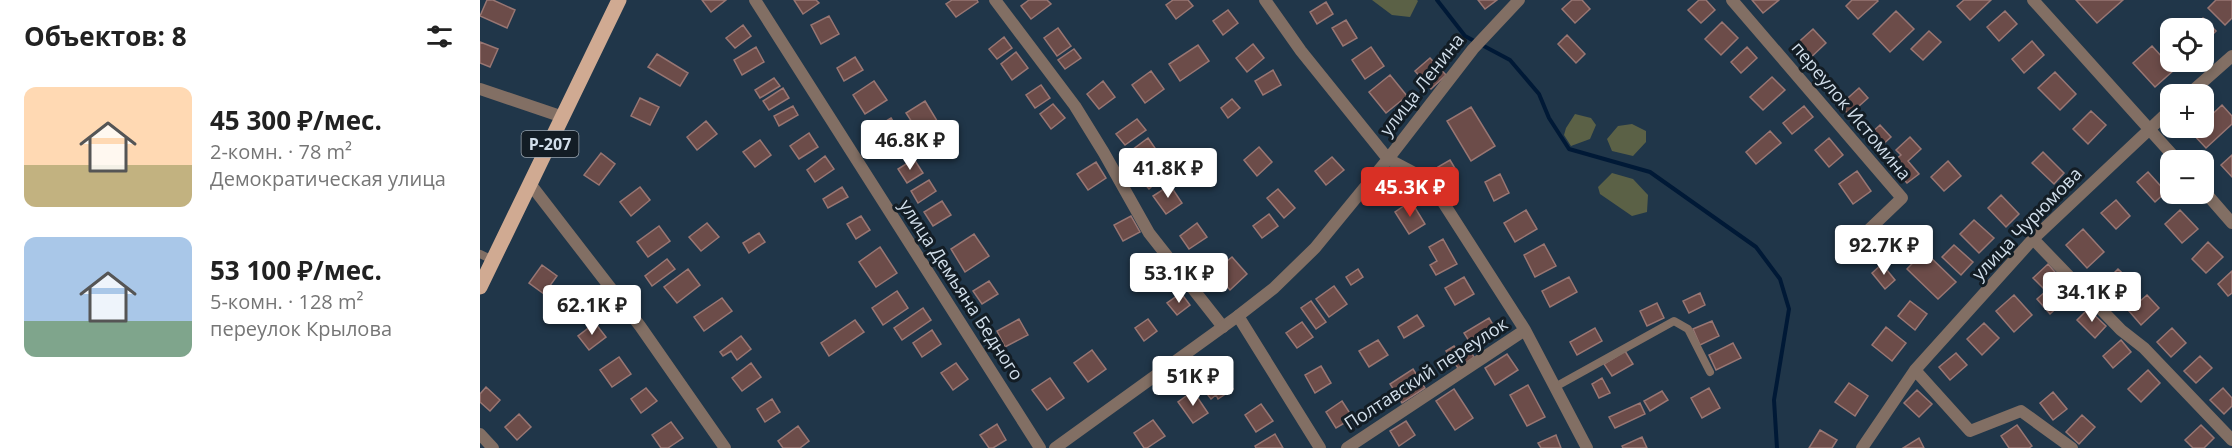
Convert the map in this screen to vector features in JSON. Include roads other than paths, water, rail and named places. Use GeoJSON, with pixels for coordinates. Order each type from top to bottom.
{"type":"FeatureCollection","features":[{"type":"Feature","properties":{"kind":"main road","name":"Р-207"},"geometry":{"type":"LineString","coordinates":[[480,287],[486,257],[531,185],[619,0]]}},
{"type":"Feature","properties":{"kind":"street","name":"улица Демьяна Бедного"},"geometry":{"type":"LineString","coordinates":[[755,0],[1040,448]]}},
{"type":"Feature","properties":{"kind":"street"},"geometry":{"type":"LineString","coordinates":[[995,0],[1075,106],[1149,233],[1223,327]]}},
{"type":"Feature","properties":{"kind":"street"},"geometry":{"type":"LineString","coordinates":[[1265,0],[1301,51],[1388,159],[1422,177],[1439,196],[1525,330],[1587,448]]}},
{"type":"Feature","properties":{"kind":"street","name":"улица Ленина"},"geometry":{"type":"LineString","coordinates":[[1055,448],[1274,288],[1315,248],[1388,159],[1473,49],[1519,0]]}},
{"type":"Feature","properties":{"kind":"street","name":"переулок Истомина"},"geometry":{"type":"LineString","coordinates":[[1732,0],[1902,198],[1857,241]]}},
{"type":"Feature","properties":{"kind":"street"},"geometry":{"type":"LineString","coordinates":[[2033,0],[2168,150]]}},
{"type":"Feature","properties":{"kind":"street"},"geometry":{"type":"LineString","coordinates":[[2200,84],[2232,56]]}},
{"type":"Feature","properties":{"kind":"street"},"geometry":{"type":"LineString","coordinates":[[480,89],[563,117]]}},
{"type":"Feature","properties":{"kind":"street","name":"улица Чурюмова"},"geometry":{"type":"LineString","coordinates":[[1862,448],[1915,370],[2033,239],[2160,119]]}},
{"type":"Feature","properties":{"kind":"street"},"geometry":{"type":"LineString","coordinates":[[531,185],[640,326],[725,448]]}},
{"type":"Feature","properties":{"kind":"street"},"geometry":{"type":"LineString","coordinates":[[2214,202],[2232,223]]}},
{"type":"Feature","properties":{"kind":"street"},"geometry":{"type":"LineString","coordinates":[[2033,239],[2121,330],[2144,348],[2232,440]]}},
{"type":"Feature","properties":{"kind":"street"},"geometry":{"type":"LineString","coordinates":[[1238,316],[1320,448]]}},
{"type":"Feature","properties":{"kind":"street","name":"Полтавский переулок"},"geometry":{"type":"LineString","coordinates":[[1347,448],[1525,330]]}},
{"type":"Feature","properties":{"kind":"street"},"geometry":{"type":"LineString","coordinates":[[1915,370],[1970,430],[2021,411],[2072,448]]}},
{"type":"Feature","properties":{"kind":"street"},"geometry":{"type":"LineString","coordinates":[[480,434],[494,448]]}},
{"type":"Feature","properties":{"kind":"lane"},"geometry":{"type":"LineString","coordinates":[[1555,387],[1674,321],[1688,329],[1710,372]]}},
{"type":"Feature","properties":{"kind":"waterway"},"geometry":{"type":"LineString","coordinates":[[1437,0],[1465,36],[1510,60],[1539,94],[1549,118],[1569,149],[1650,172],[1756,247],[1780,279],[1789,309],[1774,400],[1777,448]]}}]}
